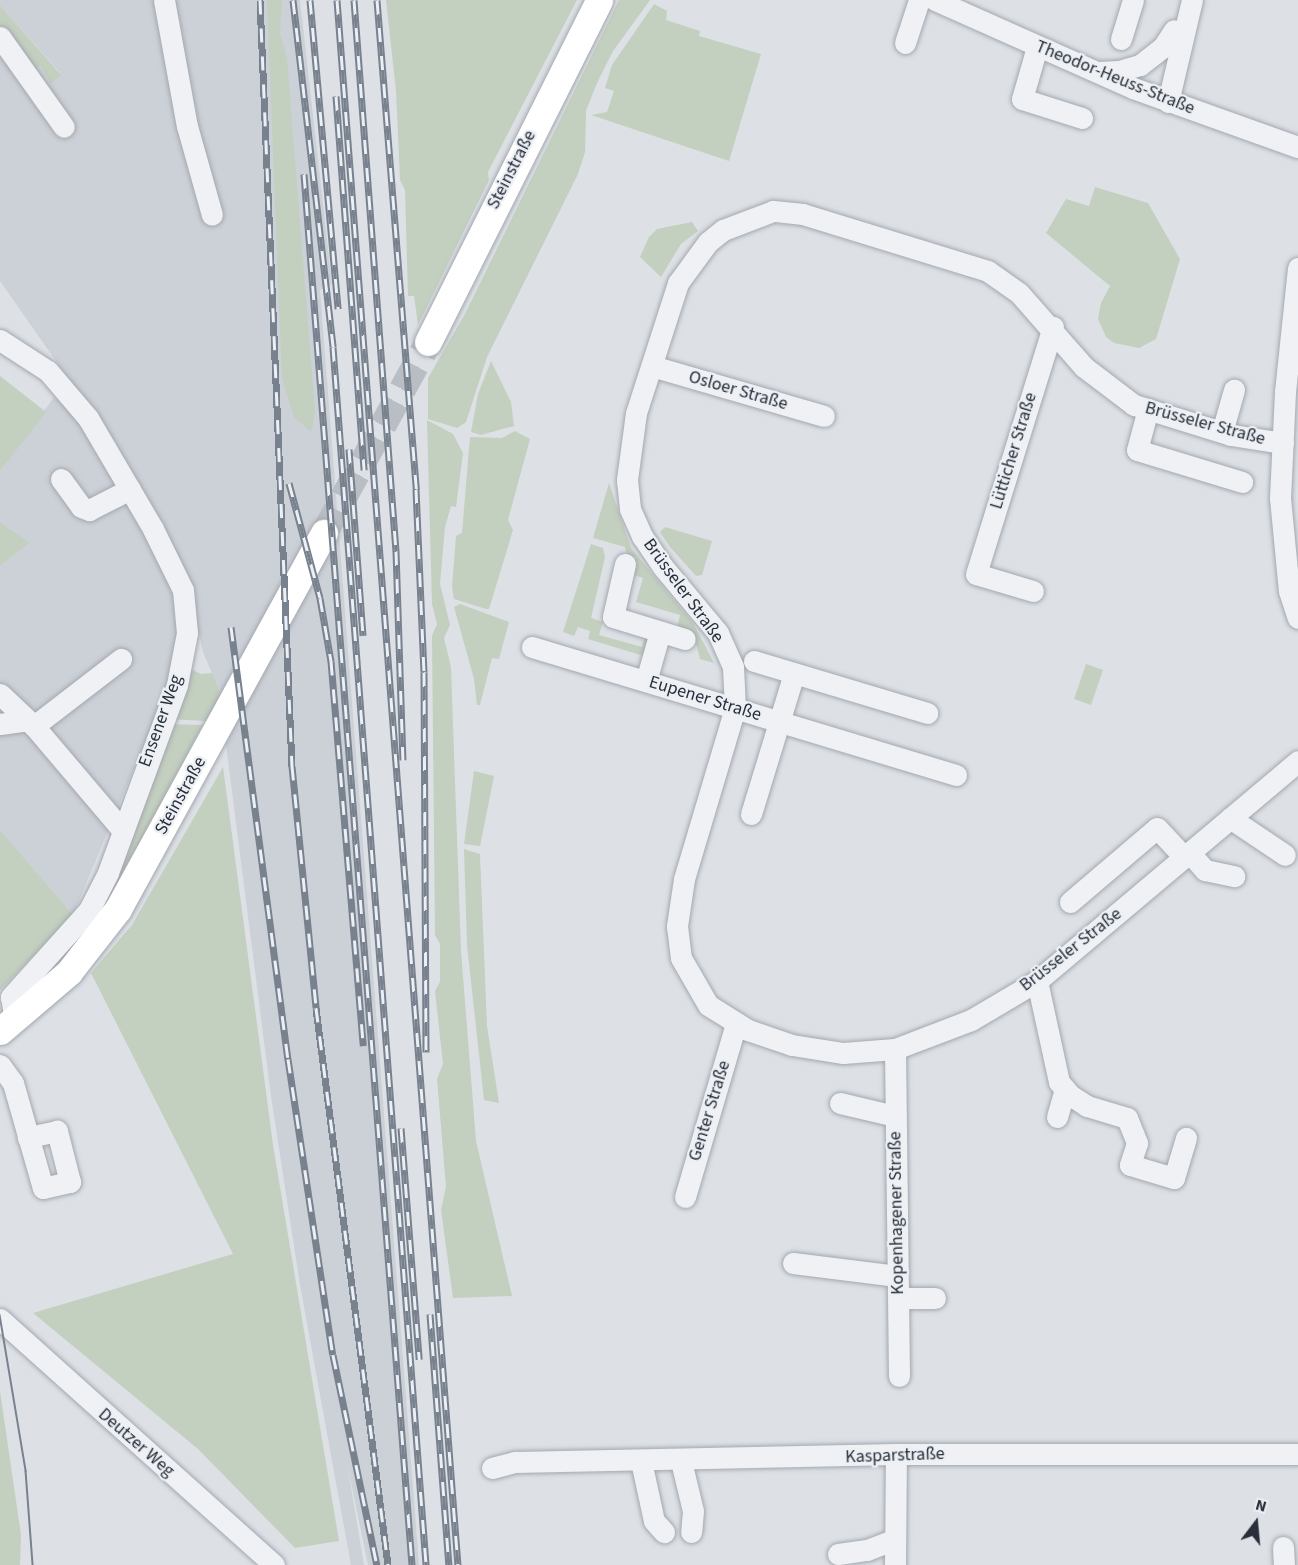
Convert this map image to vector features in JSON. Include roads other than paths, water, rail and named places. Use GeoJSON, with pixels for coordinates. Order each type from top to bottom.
{"type":"FeatureCollection","features":[{"type":"Feature","properties":{"kind":"main road","name":"Steinstraße"},"geometry":{"type":"LineString","coordinates":[[428,342],[599,0]]}},
{"type":"Feature","properties":{"kind":"main road","name":"Steinstraße"},"geometry":{"type":"LineString","coordinates":[[8,1025],[69,972],[118,909],[324,533]]}},
{"type":"Feature","properties":{"kind":"street"},"geometry":{"type":"LineString","coordinates":[[164,0],[187,126],[212,215]]}},
{"type":"Feature","properties":{"kind":"street"},"geometry":{"type":"LineString","coordinates":[[905,43],[919,0]]}},
{"type":"Feature","properties":{"kind":"street","name":"Theodor-Heuss-Straße"},"geometry":{"type":"LineString","coordinates":[[935,0],[1037,47],[1162,99],[1298,147]]}},
{"type":"Feature","properties":{"kind":"street"},"geometry":{"type":"LineString","coordinates":[[1121,39],[1133,0]]}},
{"type":"Feature","properties":{"kind":"street"},"geometry":{"type":"LineString","coordinates":[[1162,99],[1174,30],[1185,0]]}},
{"type":"Feature","properties":{"kind":"street"},"geometry":{"type":"LineString","coordinates":[[1162,99],[1192,0]]}},
{"type":"Feature","properties":{"kind":"street"},"geometry":{"type":"LineString","coordinates":[[1097,72],[1119,71],[1140,65],[1163,48],[1174,30]]}},
{"type":"Feature","properties":{"kind":"street"},"geometry":{"type":"LineString","coordinates":[[0,37],[64,127]]}},
{"type":"Feature","properties":{"kind":"street"},"geometry":{"type":"LineString","coordinates":[[1037,47],[1022,99],[1082,118]]}},
{"type":"Feature","properties":{"kind":"street","name":"Brüsseler Straße"},"geometry":{"type":"LineString","coordinates":[[1283,443],[1222,432],[1148,409],[1115,394],[1084,367],[1053,327],[1019,292],[988,271],[803,214],[773,211],[723,230],[694,259],[678,284],[652,366],[629,452],[630,509],[663,567],[720,637],[733,666],[735,708],[684,879],[677,926],[681,958],[708,1005],[736,1024],[814,1050],[843,1053],[895,1049],[971,1020],[1037,981],[1298,761]]}},
{"type":"Feature","properties":{"kind":"street"},"geometry":{"type":"LineString","coordinates":[[1298,268],[1280,498],[1289,591],[1298,618]]}},
{"type":"Feature","properties":{"kind":"street","name":"Lütticher Straße"},"geometry":{"type":"LineString","coordinates":[[1033,591],[976,574],[1053,327]]}},
{"type":"Feature","properties":{"kind":"street","name":"Ensener Weg"},"geometry":{"type":"LineString","coordinates":[[0,340],[54,379],[88,418],[130,489],[183,590],[188,633],[177,685],[108,873],[89,910],[11,997],[8,1025]]}},
{"type":"Feature","properties":{"kind":"street","name":"Osloer Straße"},"geometry":{"type":"LineString","coordinates":[[652,366],[824,416]]}},
{"type":"Feature","properties":{"kind":"street"},"geometry":{"type":"LineString","coordinates":[[1222,432],[1234,390]]}},
{"type":"Feature","properties":{"kind":"street"},"geometry":{"type":"LineString","coordinates":[[1148,409],[1137,450],[1242,482]]}},
{"type":"Feature","properties":{"kind":"street"},"geometry":{"type":"LineString","coordinates":[[61,479],[81,507],[89,510],[130,489]]}},
{"type":"Feature","properties":{"kind":"street"},"geometry":{"type":"LineString","coordinates":[[625,564],[613,617],[685,639]]}},
{"type":"Feature","properties":{"kind":"street"},"geometry":{"type":"LineString","coordinates":[[646,681],[660,632]]}},
{"type":"Feature","properties":{"kind":"street","name":"Eupener Straße"},"geometry":{"type":"LineString","coordinates":[[532,647],[956,775]]}},
{"type":"Feature","properties":{"kind":"street"},"geometry":{"type":"LineString","coordinates":[[0,724],[30,723],[121,659]]}},
{"type":"Feature","properties":{"kind":"street"},"geometry":{"type":"LineString","coordinates":[[754,661],[927,713]]}},
{"type":"Feature","properties":{"kind":"street"},"geometry":{"type":"LineString","coordinates":[[751,814],[794,673]]}},
{"type":"Feature","properties":{"kind":"street"},"geometry":{"type":"LineString","coordinates":[[0,694],[30,723],[123,831]]}},
{"type":"Feature","properties":{"kind":"street"},"geometry":{"type":"LineString","coordinates":[[1230,818],[1285,855]]}},
{"type":"Feature","properties":{"kind":"street"},"geometry":{"type":"LineString","coordinates":[[1070,902],[1157,828],[1205,870],[1234,876]]}},
{"type":"Feature","properties":{"kind":"street"},"geometry":{"type":"LineString","coordinates":[[1037,981],[1059,1082],[1087,1106],[1127,1118],[1137,1143],[1130,1165],[1174,1178],[1186,1138]]}},
{"type":"Feature","properties":{"kind":"street","name":"Genter Straße"},"geometry":{"type":"LineString","coordinates":[[685,1197],[736,1024]]}},
{"type":"Feature","properties":{"kind":"street","name":"Kopenhagener Straße"},"geometry":{"type":"LineString","coordinates":[[895,1049],[899,1376]]}},
{"type":"Feature","properties":{"kind":"street"},"geometry":{"type":"LineString","coordinates":[[0,1065],[13,1083],[28,1137]]}},
{"type":"Feature","properties":{"kind":"street"},"geometry":{"type":"LineString","coordinates":[[1057,1117],[1065,1089]]}},
{"type":"Feature","properties":{"kind":"street"},"geometry":{"type":"LineString","coordinates":[[840,1103],[895,1116]]}},
{"type":"Feature","properties":{"kind":"street"},"geometry":{"type":"LineString","coordinates":[[792,1263],[897,1276]]}},
{"type":"Feature","properties":{"kind":"street"},"geometry":{"type":"LineString","coordinates":[[899,1298],[935,1298]]}},
{"type":"Feature","properties":{"kind":"street","name":"Deutzer Weg"},"geometry":{"type":"LineString","coordinates":[[0,1319],[274,1565]]}},
{"type":"Feature","properties":{"kind":"street"},"geometry":{"type":"LineString","coordinates":[[895,1565],[896,1454]]}},
{"type":"Feature","properties":{"kind":"street","name":"Kasparstraße"},"geometry":{"type":"LineString","coordinates":[[492,1468],[515,1462],[681,1461],[896,1454],[1298,1454]]}},
{"type":"Feature","properties":{"kind":"street"},"geometry":{"type":"LineString","coordinates":[[641,1461],[654,1521],[664,1532]]}},
{"type":"Feature","properties":{"kind":"street"},"geometry":{"type":"LineString","coordinates":[[681,1461],[693,1511],[691,1532]]}},
{"type":"Feature","properties":{"kind":"street"},"geometry":{"type":"LineString","coordinates":[[838,1554],[867,1550],[895,1539]]}},
{"type":"Feature","properties":{"kind":"tunnel"},"geometry":{"type":"LineString","coordinates":[[324,533],[428,342]]}},
{"type":"Feature","properties":{"kind":"tram line"},"geometry":{"type":"LineString","coordinates":[[0,1315],[26,1471],[33,1565]]}},
{"type":"Feature","properties":{"kind":"railway"},"geometry":{"type":"LineString","coordinates":[[260,0],[292,766],[316,1008],[388,1565]]}},
{"type":"Feature","properties":{"kind":"railway"},"geometry":{"type":"LineString","coordinates":[[293,0],[333,347],[426,1565]]}},
{"type":"Feature","properties":{"kind":"railway"},"geometry":{"type":"LineString","coordinates":[[310,0],[338,309]]}},
{"type":"Feature","properties":{"kind":"railway"},"geometry":{"type":"LineString","coordinates":[[337,0],[458,1565]]}},
{"type":"Feature","properties":{"kind":"railway"},"geometry":{"type":"LineString","coordinates":[[354,0],[396,551],[403,760]]}},
{"type":"Feature","properties":{"kind":"railway"},"geometry":{"type":"LineString","coordinates":[[377,0],[416,489],[424,672],[426,1052]]}},
{"type":"Feature","properties":{"kind":"railway"},"geometry":{"type":"LineString","coordinates":[[336,96],[364,470]]}},
{"type":"Feature","properties":{"kind":"railway"},"geometry":{"type":"LineString","coordinates":[[304,174],[412,1565]]}},
{"type":"Feature","properties":{"kind":"railway"},"geometry":{"type":"LineString","coordinates":[[349,449],[363,635]]}},
{"type":"Feature","properties":{"kind":"railway"},"geometry":{"type":"LineString","coordinates":[[289,483],[320,598],[331,661],[363,1046]]}},
{"type":"Feature","properties":{"kind":"railway"},"geometry":{"type":"LineString","coordinates":[[231,627],[288,1059],[333,1355],[377,1565]]}},
{"type":"Feature","properties":{"kind":"railway"},"geometry":{"type":"LineString","coordinates":[[401,1128],[419,1359]]}},
{"type":"Feature","properties":{"kind":"railway"},"geometry":{"type":"LineString","coordinates":[[430,1314],[449,1565]]}}]}
